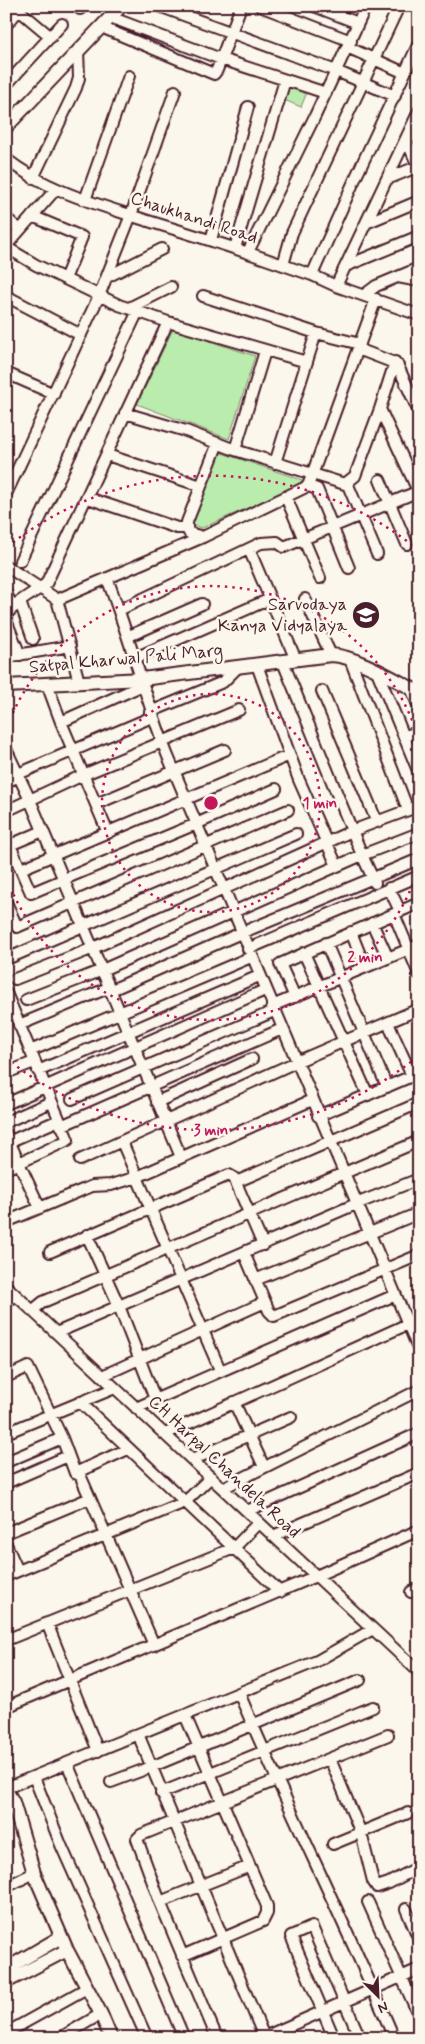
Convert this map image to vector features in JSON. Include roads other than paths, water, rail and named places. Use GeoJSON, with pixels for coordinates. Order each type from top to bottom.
{"type":"FeatureCollection","features":[{"type":"Feature","properties":{"kind":"street"},"geometry":{"type":"LineString","coordinates":[[6,127],[121,6]]}},
{"type":"Feature","properties":{"kind":"street"},"geometry":{"type":"LineString","coordinates":[[159,6],[336,71],[395,96]]}},
{"type":"Feature","properties":{"kind":"street"},"geometry":{"type":"LineString","coordinates":[[100,27],[212,74],[216,72],[241,6]]}},
{"type":"Feature","properties":{"kind":"street"},"geometry":{"type":"LineString","coordinates":[[260,6],[349,44],[374,59],[405,73]]}},
{"type":"Feature","properties":{"kind":"street"},"geometry":{"type":"LineString","coordinates":[[314,6],[358,23]]}},
{"type":"Feature","properties":{"kind":"street"},"geometry":{"type":"LineString","coordinates":[[248,252],[326,93],[366,6]]}},
{"type":"Feature","properties":{"kind":"street"},"geometry":{"type":"LineString","coordinates":[[283,265],[292,234],[399,6]]}},
{"type":"Feature","properties":{"kind":"street"},"geometry":{"type":"LineString","coordinates":[[6,25],[16,8],[51,37]]}},
{"type":"Feature","properties":{"kind":"street"},"geometry":{"type":"LineString","coordinates":[[110,17],[221,59],[326,93]]}},
{"type":"Feature","properties":{"kind":"street"},"geometry":{"type":"LineString","coordinates":[[6,85],[62,24]]}},
{"type":"Feature","properties":{"kind":"street"},"geometry":{"type":"LineString","coordinates":[[312,275],[419,43]]}},
{"type":"Feature","properties":{"kind":"street"},"geometry":{"type":"LineString","coordinates":[[33,178],[76,88],[78,50]]}},
{"type":"Feature","properties":{"kind":"street"},"geometry":{"type":"LineString","coordinates":[[85,200],[129,76]]}},
{"type":"Feature","properties":{"kind":"street"},"geometry":{"type":"LineString","coordinates":[[235,248],[285,80]]}},
{"type":"Feature","properties":{"kind":"street"},"geometry":{"type":"LineString","coordinates":[[6,494],[99,296],[131,215],[175,91]]}},
{"type":"Feature","properties":{"kind":"street"},"geometry":{"type":"LineString","coordinates":[[211,240],[248,107]]}},
{"type":"Feature","properties":{"kind":"street"},"geometry":{"type":"LineString","coordinates":[[336,286],[419,111]]}},
{"type":"Feature","properties":{"kind":"street"},"geometry":{"type":"LineString","coordinates":[[406,139],[419,134]]}},
{"type":"Feature","properties":{"kind":"street"},"geometry":{"type":"LineString","coordinates":[[387,180],[419,167],[406,139]]}},
{"type":"Feature","properties":{"kind":"street","name":"Chaukhandi Road"},"geometry":{"type":"LineString","coordinates":[[6,159],[33,178],[85,200],[248,252],[419,315]]}},
{"type":"Feature","properties":{"kind":"street"},"geometry":{"type":"LineString","coordinates":[[56,189],[6,247],[64,279],[134,310],[168,322],[307,362]]}},
{"type":"Feature","properties":{"kind":"street"},"geometry":{"type":"LineString","coordinates":[[366,223],[419,201]]}},
{"type":"Feature","properties":{"kind":"street"},"geometry":{"type":"LineString","coordinates":[[32,216],[82,238],[64,279]]}},
{"type":"Feature","properties":{"kind":"street"},"geometry":{"type":"LineString","coordinates":[[6,218],[20,230]]}},
{"type":"Feature","properties":{"kind":"street"},"geometry":{"type":"LineString","coordinates":[[346,266],[419,236]]}},
{"type":"Feature","properties":{"kind":"street"},"geometry":{"type":"LineString","coordinates":[[107,276],[162,249]]}},
{"type":"Feature","properties":{"kind":"street"},"geometry":{"type":"LineString","coordinates":[[364,295],[376,286],[419,268]]}},
{"type":"Feature","properties":{"kind":"street"},"geometry":{"type":"LineString","coordinates":[[398,277],[419,281]]}},
{"type":"Feature","properties":{"kind":"street"},"geometry":{"type":"LineString","coordinates":[[20,561],[134,310],[171,286]]}},
{"type":"Feature","properties":{"kind":"street"},"geometry":{"type":"LineString","coordinates":[[6,296],[81,335]]}},
{"type":"Feature","properties":{"kind":"street"},"geometry":{"type":"LineString","coordinates":[[203,296],[359,347],[394,362],[400,368],[417,405]]}},
{"type":"Feature","properties":{"kind":"street"},"geometry":{"type":"LineString","coordinates":[[58,600],[203,537],[308,486],[376,299]]}},
{"type":"Feature","properties":{"kind":"street"},"geometry":{"type":"LineString","coordinates":[[13,608],[46,584],[88,498],[168,322]]}},
{"type":"Feature","properties":{"kind":"street"},"geometry":{"type":"LineString","coordinates":[[275,463],[316,333]]}},
{"type":"Feature","properties":{"kind":"street"},"geometry":{"type":"LineString","coordinates":[[235,450],[265,351]]}},
{"type":"Feature","properties":{"kind":"street"},"geometry":{"type":"LineString","coordinates":[[345,484],[356,476],[380,409],[394,362]]}},
{"type":"Feature","properties":{"kind":"street"},"geometry":{"type":"LineString","coordinates":[[6,373],[54,394]]}},
{"type":"Feature","properties":{"kind":"street"},"geometry":{"type":"LineString","coordinates":[[120,610],[261,543],[277,542],[284,547],[418,491],[380,409]]}},
{"type":"Feature","properties":{"kind":"street"},"geometry":{"type":"LineString","coordinates":[[125,414],[186,431],[235,450],[348,485],[378,554]]}},
{"type":"Feature","properties":{"kind":"street"},"geometry":{"type":"LineString","coordinates":[[203,537],[189,533],[187,528],[218,444]]}},
{"type":"Feature","properties":{"kind":"street"},"geometry":{"type":"LineString","coordinates":[[107,455],[201,486]]}},
{"type":"Feature","properties":{"kind":"street"},"geometry":{"type":"LineString","coordinates":[[380,480],[407,544]]}},
{"type":"Feature","properties":{"kind":"street"},"geometry":{"type":"LineString","coordinates":[[308,486],[317,489],[349,568]]}},
{"type":"Feature","properties":{"kind":"street"},"geometry":{"type":"LineString","coordinates":[[286,497],[320,578]]}},
{"type":"Feature","properties":{"kind":"street"},"geometry":{"type":"LineString","coordinates":[[88,498],[177,528],[187,528]]}},
{"type":"Feature","properties":{"kind":"street"},"geometry":{"type":"LineString","coordinates":[[249,549],[296,660]]}},
{"type":"Feature","properties":{"kind":"street"},"geometry":{"type":"LineString","coordinates":[[6,566],[58,600],[79,682]]}},
{"type":"Feature","properties":{"kind":"street"},"geometry":{"type":"LineString","coordinates":[[108,578],[120,610],[151,714],[174,772],[318,1116],[419,1350]]}},
{"type":"Feature","properties":{"kind":"street"},"geometry":{"type":"LineString","coordinates":[[6,593],[13,608],[33,639]]}},
{"type":"Feature","properties":{"kind":"street"},"geometry":{"type":"LineString","coordinates":[[135,658],[270,599]]}},
{"type":"Feature","properties":{"kind":"street"},"geometry":{"type":"LineString","coordinates":[[305,600],[331,655]]}},
{"type":"Feature","properties":{"kind":"street"},"geometry":{"type":"LineString","coordinates":[[128,636],[202,604]]}},
{"type":"Feature","properties":{"kind":"street"},"geometry":{"type":"LineString","coordinates":[[6,620],[20,655]]}},
{"type":"Feature","properties":{"kind":"street"},"geometry":{"type":"LineString","coordinates":[[6,657],[70,646]]}},
{"type":"Feature","properties":{"kind":"street","name":"Satpal Kharwal Pali Marg"},"geometry":{"type":"LineString","coordinates":[[6,686],[79,682],[142,682],[331,655],[350,659],[415,690]]}},
{"type":"Feature","properties":{"kind":"street"},"geometry":{"type":"LineString","coordinates":[[350,659],[408,810]]}},
{"type":"Feature","properties":{"kind":"street"},"geometry":{"type":"LineString","coordinates":[[283,662],[378,892]]}},
{"type":"Feature","properties":{"kind":"street"},"geometry":{"type":"LineString","coordinates":[[258,665],[290,755],[337,866]]}},
{"type":"Feature","properties":{"kind":"street"},"geometry":{"type":"LineString","coordinates":[[6,782],[224,682],[238,667]]}},
{"type":"Feature","properties":{"kind":"street"},"geometry":{"type":"LineString","coordinates":[[377,672],[419,773]]}},
{"type":"Feature","properties":{"kind":"street"},"geometry":{"type":"LineString","coordinates":[[61,722],[142,682]]}},
{"type":"Feature","properties":{"kind":"street"},"geometry":{"type":"LineString","coordinates":[[48,684],[61,722],[108,833]]}},
{"type":"Feature","properties":{"kind":"street"},"geometry":{"type":"LineString","coordinates":[[415,690],[419,707]]}},
{"type":"Feature","properties":{"kind":"street"},"geometry":{"type":"LineString","coordinates":[[322,691],[377,822]]}},
{"type":"Feature","properties":{"kind":"street"},"geometry":{"type":"LineString","coordinates":[[6,810],[162,741],[239,710]]}},
{"type":"Feature","properties":{"kind":"street"},"geometry":{"type":"LineString","coordinates":[[404,737],[419,730]]}},
{"type":"Feature","properties":{"kind":"street"},"geometry":{"type":"LineString","coordinates":[[6,749],[30,800],[100,971],[181,1158]]}},
{"type":"Feature","properties":{"kind":"street"},"geometry":{"type":"LineString","coordinates":[[96,804],[225,750]]}},
{"type":"Feature","properties":{"kind":"street"},"geometry":{"type":"LineString","coordinates":[[21,869],[290,755]]}},
{"type":"Feature","properties":{"kind":"street"},"geometry":{"type":"LineString","coordinates":[[42,831],[10,846],[32,893],[276,788]]}},
{"type":"Feature","properties":{"kind":"street"},"geometry":{"type":"LineString","coordinates":[[15,979],[91,949],[352,831],[419,806]]}},
{"type":"Feature","properties":{"kind":"street"},"geometry":{"type":"LineString","coordinates":[[6,902],[17,927],[288,810]]}},
{"type":"Feature","properties":{"kind":"street"},"geometry":{"type":"LineString","coordinates":[[26,1000],[100,971],[362,855],[419,833]]}},
{"type":"Feature","properties":{"kind":"street"},"geometry":{"type":"LineString","coordinates":[[9,958],[296,834]]}},
{"type":"Feature","properties":{"kind":"street"},"geometry":{"type":"LineString","coordinates":[[19,1025],[109,990],[419,859]]}},
{"type":"Feature","properties":{"kind":"street"},"geometry":{"type":"LineString","coordinates":[[30,1051],[118,1013],[378,892],[419,876]]}},
{"type":"Feature","properties":{"kind":"street"},"geometry":{"type":"LineString","coordinates":[[389,888],[408,950],[419,974]]}},
{"type":"Feature","properties":{"kind":"street"},"geometry":{"type":"LineString","coordinates":[[295,996],[280,964],[326,942],[419,903]]}},
{"type":"Feature","properties":{"kind":"street"},"geometry":{"type":"LineString","coordinates":[[372,923],[388,958]]}},
{"type":"Feature","properties":{"kind":"street"},"geometry":{"type":"LineString","coordinates":[[350,932],[365,967]]}},
{"type":"Feature","properties":{"kind":"street"},"geometry":{"type":"LineString","coordinates":[[326,942],[387,1087]]}},
{"type":"Feature","properties":{"kind":"street"},"geometry":{"type":"LineString","coordinates":[[72,1099],[273,1008],[295,996],[419,945]]}},
{"type":"Feature","properties":{"kind":"street"},"geometry":{"type":"LineString","coordinates":[[304,953],[368,1095]]}},
{"type":"Feature","properties":{"kind":"street"},"geometry":{"type":"LineString","coordinates":[[6,1073],[36,1066],[127,1033],[259,976]]}},
{"type":"Feature","properties":{"kind":"street"},"geometry":{"type":"LineString","coordinates":[[6,1104],[265,990]]}},
{"type":"Feature","properties":{"kind":"street"},"geometry":{"type":"LineString","coordinates":[[6,993],[68,1140],[6,1169]]}},
{"type":"Feature","properties":{"kind":"street"},"geometry":{"type":"LineString","coordinates":[[80,1160],[343,1041],[419,1009]]}},
{"type":"Feature","properties":{"kind":"street"},"geometry":{"type":"LineString","coordinates":[[318,1116],[415,1075],[388,1023]]}},
{"type":"Feature","properties":{"kind":"street"},"geometry":{"type":"LineString","coordinates":[[40,1208],[7,1140],[60,1123],[282,1029]]}},
{"type":"Feature","properties":{"kind":"street"},"geometry":{"type":"LineString","coordinates":[[157,1102],[252,1058]]}},
{"type":"Feature","properties":{"kind":"street"},"geometry":{"type":"LineString","coordinates":[[6,1222],[92,1186],[111,1185],[137,1177],[312,1100]]}},
{"type":"Feature","properties":{"kind":"street"},"geometry":{"type":"LineString","coordinates":[[6,1122],[51,1102]]}},
{"type":"Feature","properties":{"kind":"street"},"geometry":{"type":"LineString","coordinates":[[236,1182],[419,1103]]}},
{"type":"Feature","properties":{"kind":"street"},"geometry":{"type":"LineString","coordinates":[[32,1311],[43,1302],[419,1141]]}},
{"type":"Feature","properties":{"kind":"street"},"geometry":{"type":"LineString","coordinates":[[122,1142],[220,1370]]}},
{"type":"Feature","properties":{"kind":"street"},"geometry":{"type":"LineString","coordinates":[[50,1252],[150,1207],[229,1175],[236,1182],[263,1245]]}},
{"type":"Feature","properties":{"kind":"street"},"geometry":{"type":"LineString","coordinates":[[56,1334],[356,1204],[419,1179]]}},
{"type":"Feature","properties":{"kind":"street"},"geometry":{"type":"LineString","coordinates":[[255,1280],[419,1212]]}},
{"type":"Feature","properties":{"kind":"street"},"geometry":{"type":"LineString","coordinates":[[87,1235],[120,1306],[155,1399]]}},
{"type":"Feature","properties":{"kind":"street"},"geometry":{"type":"LineString","coordinates":[[244,1253],[270,1314],[277,1316],[419,1255]]}},
{"type":"Feature","properties":{"kind":"street","name":"CH Harpal Chandela Road"},"geometry":{"type":"LineString","coordinates":[[6,1286],[419,1672]]}},
{"type":"Feature","properties":{"kind":"street"},"geometry":{"type":"LineString","coordinates":[[6,1304],[14,1294]]}},
{"type":"Feature","properties":{"kind":"street"},"geometry":{"type":"LineString","coordinates":[[136,1408],[395,1295]]}},
{"type":"Feature","properties":{"kind":"street"},"geometry":{"type":"LineString","coordinates":[[102,1376],[265,1302]]}},
{"type":"Feature","properties":{"kind":"street"},"geometry":{"type":"LineString","coordinates":[[165,1434],[419,1319]]}},
{"type":"Feature","properties":{"kind":"street"},"geometry":{"type":"LineString","coordinates":[[6,1377],[28,1367],[62,1438],[75,1472],[80,1475],[154,1645]]}},
{"type":"Feature","properties":{"kind":"street"},"geometry":{"type":"LineString","coordinates":[[6,1433],[115,1388]]}},
{"type":"Feature","properties":{"kind":"street"},"geometry":{"type":"LineString","coordinates":[[223,1488],[419,1390]]}},
{"type":"Feature","properties":{"kind":"street"},"geometry":{"type":"LineString","coordinates":[[80,1402],[280,1592]]}},
{"type":"Feature","properties":{"kind":"street"},"geometry":{"type":"LineString","coordinates":[[234,1402],[264,1467]]}},
{"type":"Feature","properties":{"kind":"street"},"geometry":{"type":"LineString","coordinates":[[192,1460],[291,1417]]}},
{"type":"Feature","properties":{"kind":"street"},"geometry":{"type":"LineString","coordinates":[[247,1511],[419,1433]]}},
{"type":"Feature","properties":{"kind":"street"},"geometry":{"type":"LineString","coordinates":[[6,1462],[62,1438]]}},
{"type":"Feature","properties":{"kind":"street"},"geometry":{"type":"LineString","coordinates":[[75,1472],[128,1449]]}},
{"type":"Feature","properties":{"kind":"street"},"geometry":{"type":"LineString","coordinates":[[6,1483],[68,1456]]}},
{"type":"Feature","properties":{"kind":"street"},"geometry":{"type":"LineString","coordinates":[[273,1536],[419,1473]]}},
{"type":"Feature","properties":{"kind":"street"},"geometry":{"type":"LineString","coordinates":[[6,1576],[185,1502],[211,1477]]}},
{"type":"Feature","properties":{"kind":"street"},"geometry":{"type":"LineString","coordinates":[[6,1533],[90,1498]]}},
{"type":"Feature","properties":{"kind":"street"},"geometry":{"type":"LineString","coordinates":[[6,1640],[234,1548],[259,1522]]}},
{"type":"Feature","properties":{"kind":"street"},"geometry":{"type":"LineString","coordinates":[[6,1707],[280,1592],[416,1531],[419,1542]]}},
{"type":"Feature","properties":{"kind":"street"},"geometry":{"type":"LineString","coordinates":[[6,1544],[18,1571]]}},
{"type":"Feature","properties":{"kind":"street"},"geometry":{"type":"LineString","coordinates":[[47,1623],[98,1750]]}},
{"type":"Feature","properties":{"kind":"street"},"geometry":{"type":"LineString","coordinates":[[112,2038],[61,1937],[34,1873],[12,1802],[6,1789],[317,1661],[373,1629]]}},
{"type":"Feature","properties":{"kind":"street"},"geometry":{"type":"LineString","coordinates":[[111,1782],[360,1680]]}},
{"type":"Feature","properties":{"kind":"street"},"geometry":{"type":"LineString","coordinates":[[238,1693],[394,2038]]}},
{"type":"Feature","properties":{"kind":"street"},"geometry":{"type":"LineString","coordinates":[[161,1793],[374,1707]]}},
{"type":"Feature","properties":{"kind":"street"},"geometry":{"type":"LineString","coordinates":[[182,1956],[263,1922],[267,1913],[267,1906],[185,1715]]}},
{"type":"Feature","properties":{"kind":"street"},"geometry":{"type":"LineString","coordinates":[[138,1734],[263,2037],[286,2033],[322,2011],[419,1969]]}},
{"type":"Feature","properties":{"kind":"street"},"geometry":{"type":"LineString","coordinates":[[217,2038],[160,1902],[136,1838],[141,1834],[388,1735]]}},
{"type":"Feature","properties":{"kind":"street"},"geometry":{"type":"LineString","coordinates":[[330,1759],[361,1833],[376,1887],[389,1883],[419,1867]]}},
{"type":"Feature","properties":{"kind":"street"},"geometry":{"type":"LineString","coordinates":[[67,1763],[184,2038]]}},
{"type":"Feature","properties":{"kind":"street"},"geometry":{"type":"LineString","coordinates":[[34,1777],[61,1845],[147,2038]]}},
{"type":"Feature","properties":{"kind":"street"},"geometry":{"type":"LineString","coordinates":[[333,1844],[408,1813]]}},
{"type":"Feature","properties":{"kind":"street"},"geometry":{"type":"LineString","coordinates":[[160,1902],[250,1866]]}},
{"type":"Feature","properties":{"kind":"street"},"geometry":{"type":"LineString","coordinates":[[6,1887],[34,1873]]}},
{"type":"Feature","properties":{"kind":"street"},"geometry":{"type":"LineString","coordinates":[[368,1902],[419,2016]]}},
{"type":"Feature","properties":{"kind":"street"},"geometry":{"type":"LineString","coordinates":[[406,1909],[419,1939]]}},
{"type":"Feature","properties":{"kind":"street"},"geometry":{"type":"LineString","coordinates":[[334,2038],[290,1936],[312,1927],[360,2038]]}},
{"type":"Feature","properties":{"kind":"street"},"geometry":{"type":"LineString","coordinates":[[6,1969],[61,1937]]}},
{"type":"Feature","properties":{"kind":"street"},"geometry":{"type":"LineString","coordinates":[[6,1982],[67,1950]]}},
{"type":"Feature","properties":{"kind":"street"},"geometry":{"type":"LineString","coordinates":[[6,2033],[87,1988]]}},
{"type":"Feature","properties":{"kind":"street"},"geometry":{"type":"LineString","coordinates":[[60,2038],[101,2014]]}},
{"type":"Feature","properties":{"kind":"place","name":"Sarvodaya Kanya Vidyalaya"},"geometry":{"type":"Point","coordinates":[366,615]}}]}
